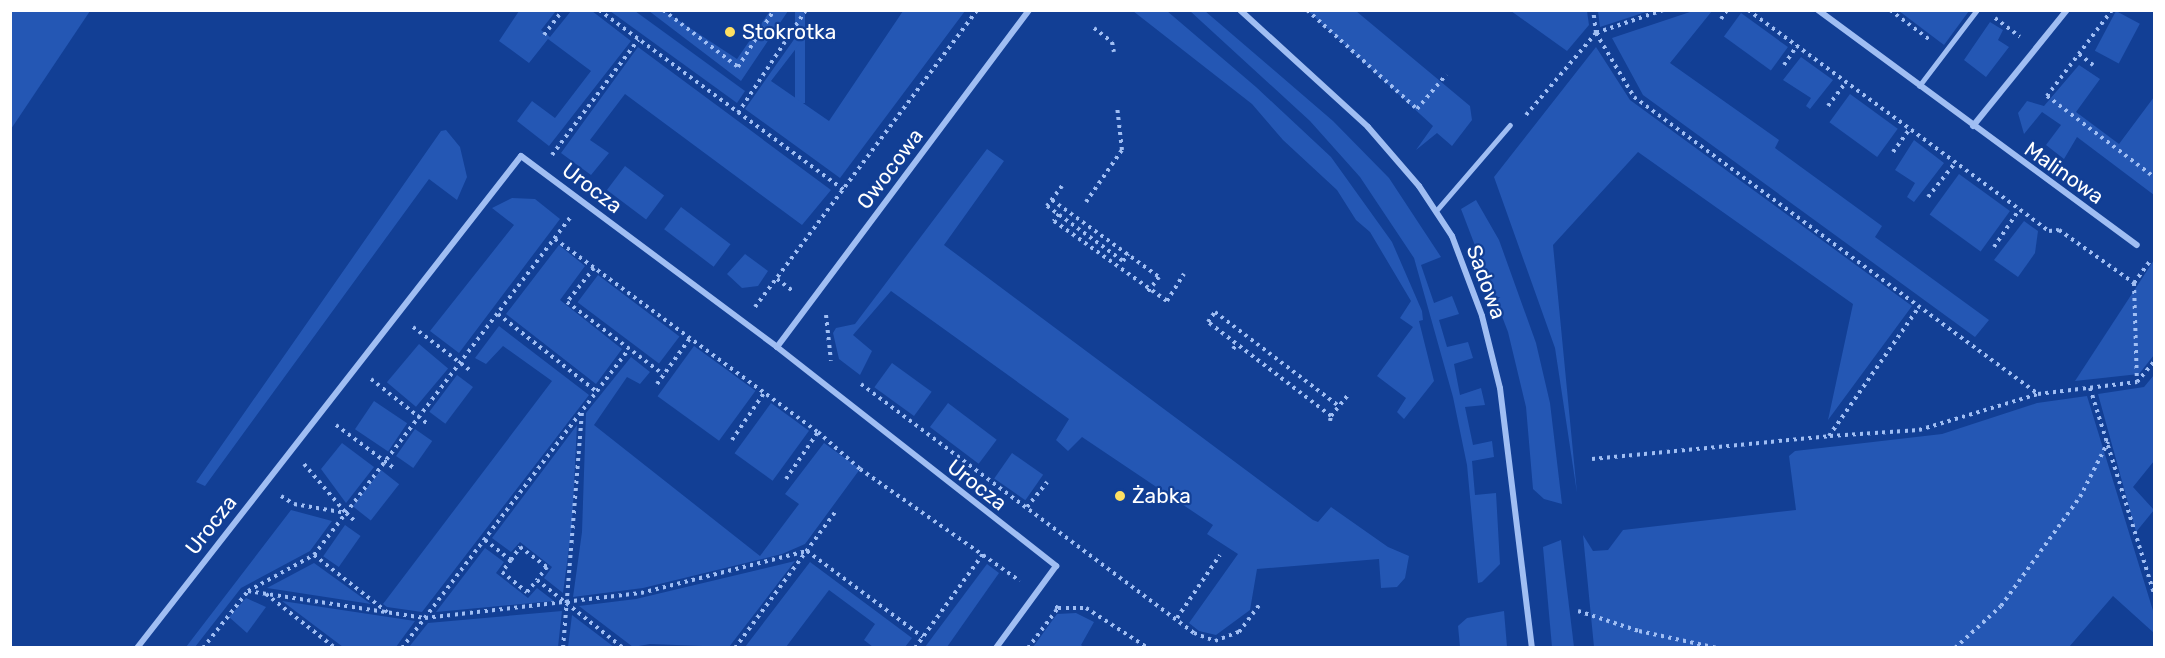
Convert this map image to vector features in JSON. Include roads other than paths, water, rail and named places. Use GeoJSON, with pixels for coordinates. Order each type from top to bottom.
{"type":"FeatureCollection","features":[{"type":"Feature","properties":{"kind":"street","name":"Owocowa"},"geometry":{"type":"LineString","coordinates":[[777,347],[1029,10]]}},
{"type":"Feature","properties":{"kind":"street","name":"Sadowa"},"geometry":{"type":"LineString","coordinates":[[1240,10],[1368,126],[1436,211],[1464,266],[1492,349],[1532,648]]}},
{"type":"Feature","properties":{"kind":"street","name":"Malinowa"},"geometry":{"type":"LineString","coordinates":[[1818,10],[2137,245]]}},
{"type":"Feature","properties":{"kind":"street"},"geometry":{"type":"LineString","coordinates":[[1973,126],[2067,10]]}},
{"type":"Feature","properties":{"kind":"street","name":"Urocza"},"geometry":{"type":"LineString","coordinates":[[137,648],[353,367],[521,156],[777,347],[1056,566],[996,648]]}},
{"type":"Feature","properties":{"kind":"lane"},"geometry":{"type":"LineString","coordinates":[[1919,86],[1977,10]]}},
{"type":"Feature","properties":{"kind":"lane"},"geometry":{"type":"LineString","coordinates":[[1436,211],[1510,125]]}},
{"type":"Feature","properties":{"kind":"place","name":"Stokrotka"},"geometry":{"type":"Point","coordinates":[730,32]}},
{"type":"Feature","properties":{"kind":"place","name":"Żabka"},"geometry":{"type":"Point","coordinates":[1120,496]}}]}
